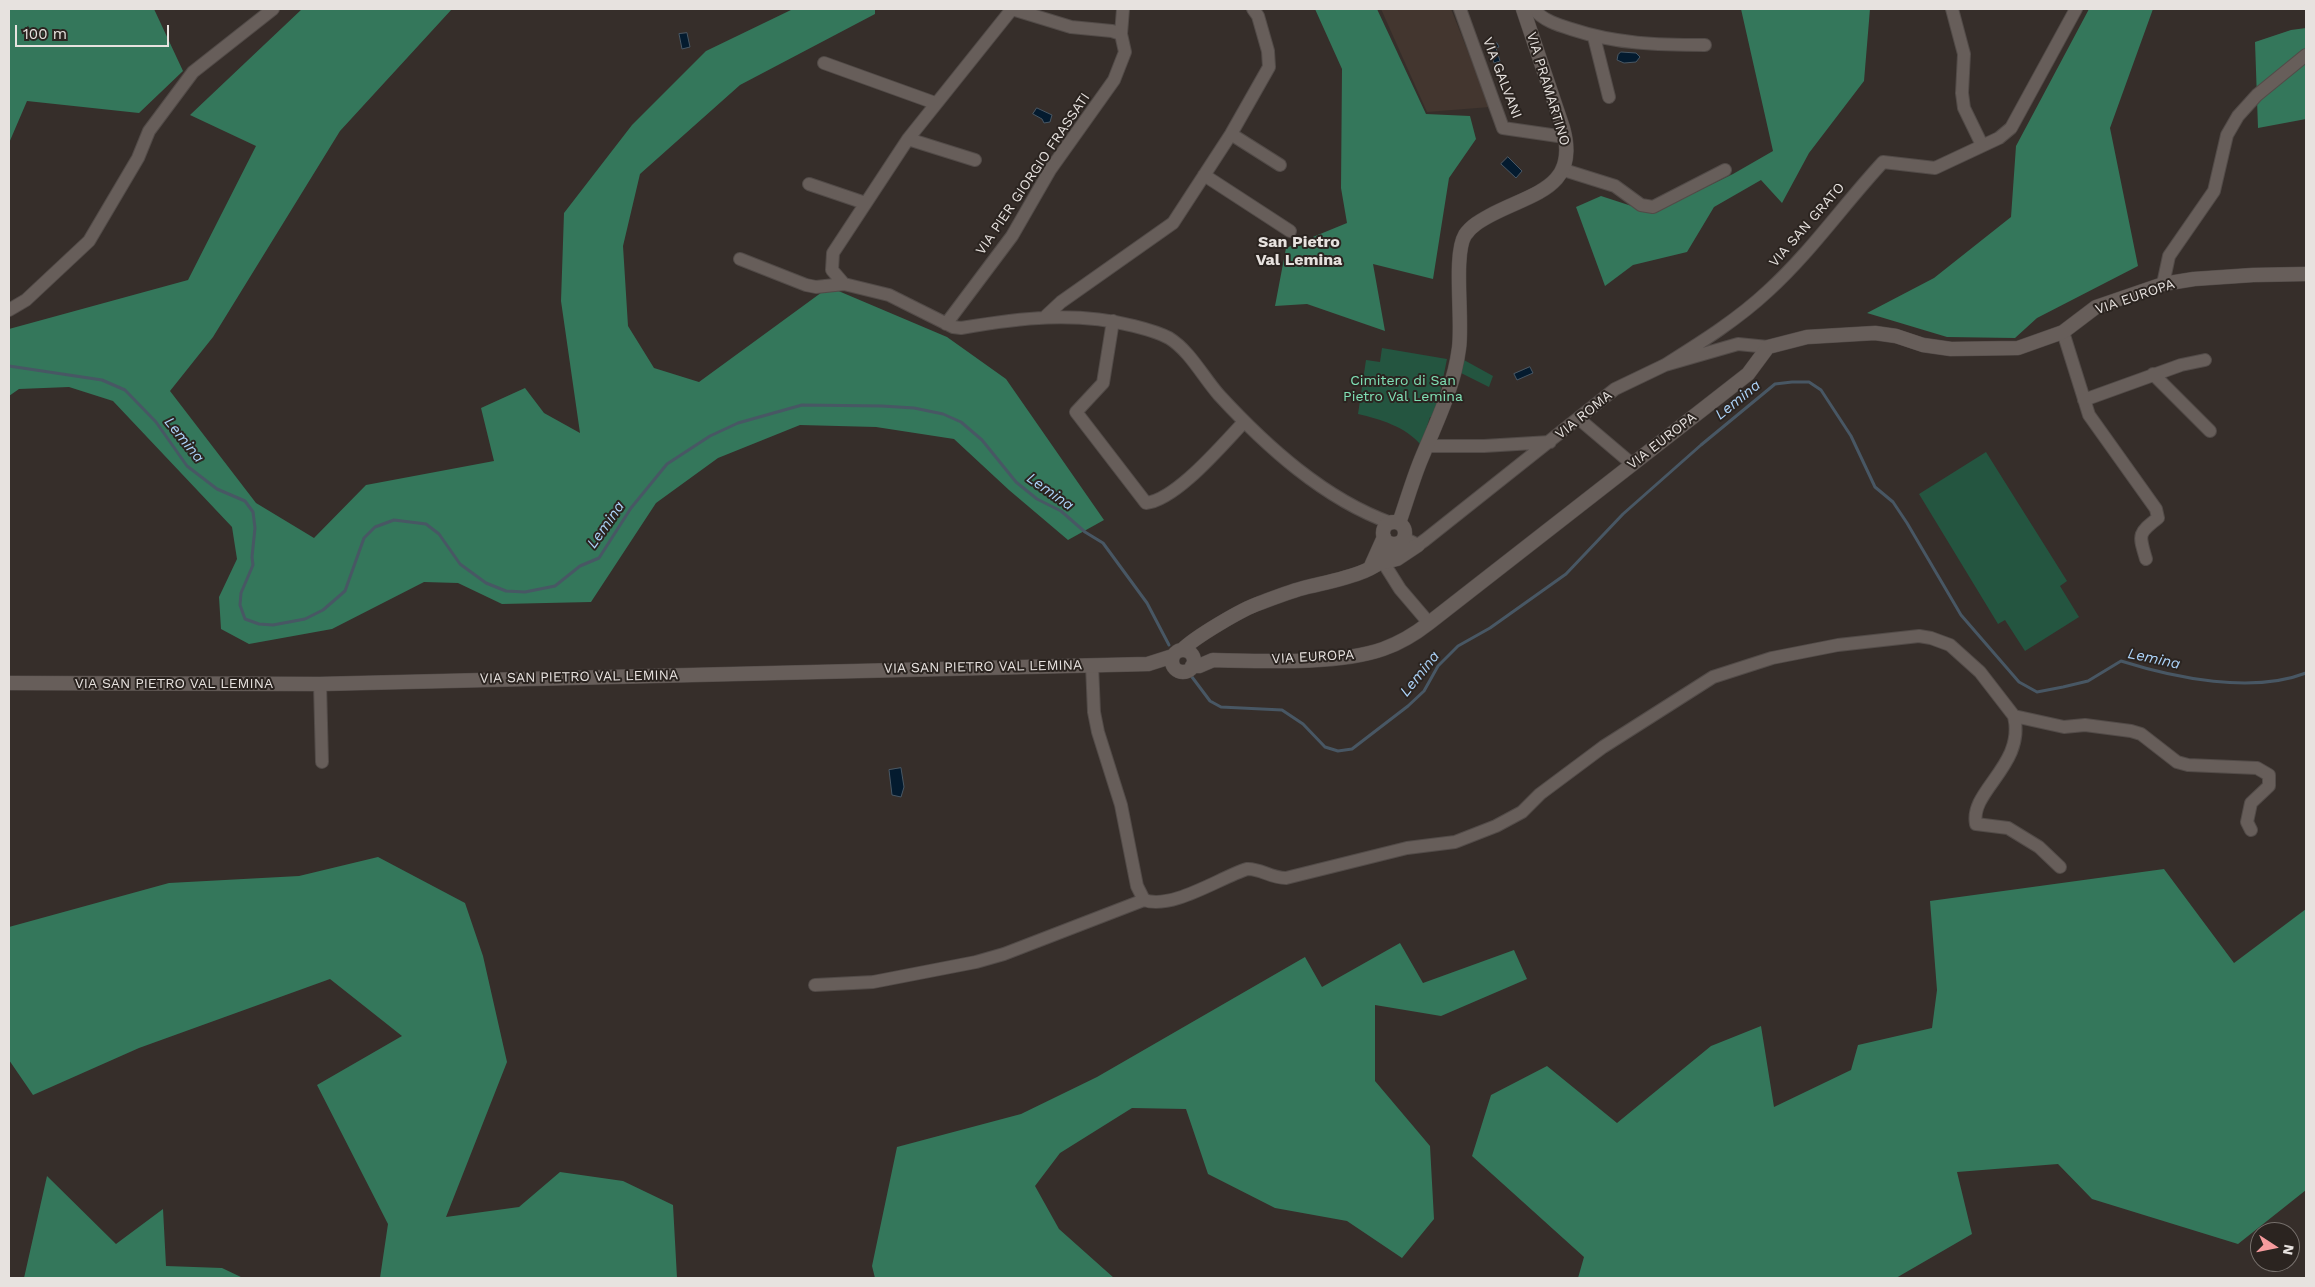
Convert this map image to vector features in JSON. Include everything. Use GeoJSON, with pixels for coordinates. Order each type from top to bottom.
{"type":"FeatureCollection","features":[{"type":"Feature","properties":{"kind":"street"},"geometry":{"type":"LineString","coordinates":[[9,310],[26,300],[89,242],[138,158],[149,131],[193,72],[273,9]]}},
{"type":"Feature","properties":{"kind":"street"},"geometry":{"type":"LineString","coordinates":[[844,284],[832,270],[832,252],[908,139],[1012,9],[1071,27],[1112,31],[1121,34]]}},
{"type":"Feature","properties":{"kind":"street","name":"VIA PIER GIORGIO FRASSATI"},"geometry":{"type":"LineString","coordinates":[[946,324],[1012,236],[1050,170],[1114,80],[1125,52],[1121,34],[1122,9]]}},
{"type":"Feature","properties":{"kind":"street"},"geometry":{"type":"LineString","coordinates":[[1046,316],[1062,302],[1173,223],[1231,134],[1269,67],[1268,50],[1258,16],[1253,9]]}},
{"type":"Feature","properties":{"kind":"street","name":"VIA GALVANI"},"geometry":{"type":"LineString","coordinates":[[1460,9],[1503,128],[1565,137]]}},
{"type":"Feature","properties":{"kind":"street","name":"VIA PRAMARTINO"},"geometry":{"type":"LineString","coordinates":[[1523,9],[1549,82],[1565,137],[1567,155],[1564,170]]}},
{"type":"Feature","properties":{"kind":"street"},"geometry":{"type":"LineString","coordinates":[[1534,9],[1541,16],[1558,25],[1594,37],[1637,44],[1705,44]]}},
{"type":"Feature","properties":{"kind":"street"},"geometry":{"type":"LineString","coordinates":[[1952,9],[1964,54],[1962,93],[1964,108],[1982,145]]}},
{"type":"Feature","properties":{"kind":"street","name":"VIA SAN GRATO"},"geometry":{"type":"LineString","coordinates":[[1665,365],[1701,343],[1768,292],[1798,261],[1883,162],[1934,168],[1947,164],[1998,138],[2017,122],[2076,9]]}},
{"type":"Feature","properties":{"kind":"street"},"geometry":{"type":"LineString","coordinates":[[1594,37],[1609,97]]}},
{"type":"Feature","properties":{"kind":"street"},"geometry":{"type":"LineString","coordinates":[[2163,284],[2169,256],[2214,191],[2227,135],[2238,116],[2257,95],[2306,55]]}},
{"type":"Feature","properties":{"kind":"street"},"geometry":{"type":"LineString","coordinates":[[824,63],[935,103]]}},
{"type":"Feature","properties":{"kind":"street"},"geometry":{"type":"LineString","coordinates":[[1231,134],[1280,165]]}},
{"type":"Feature","properties":{"kind":"street"},"geometry":{"type":"LineString","coordinates":[[908,139],[975,160]]}},
{"type":"Feature","properties":{"kind":"street"},"geometry":{"type":"LineString","coordinates":[[1377,564],[1389,529],[1443,409],[1459,350],[1462,324],[1459,254],[1465,235],[1478,222],[1549,187],[1564,170],[1615,186],[1647,207],[1659,205],[1726,170]]}},
{"type":"Feature","properties":{"kind":"street"},"geometry":{"type":"LineString","coordinates":[[1204,176],[1290,231]]}},
{"type":"Feature","properties":{"kind":"street"},"geometry":{"type":"LineString","coordinates":[[809,184],[865,203]]}},
{"type":"Feature","properties":{"kind":"street"},"geometry":{"type":"LineString","coordinates":[[740,259],[806,285],[816,287],[844,284],[889,295],[946,324],[961,328],[1046,316],[1113,321],[1153,331],[1169,338],[1182,348],[1205,380],[1244,422],[1298,469],[1389,529],[1405,532],[1392,554],[1377,564],[1358,574],[1305,588],[1258,604],[1231,617],[1199,639],[1186,656]]}},
{"type":"Feature","properties":{"kind":"street","name":"VIA EUROPA"},"geometry":{"type":"LineString","coordinates":[[1186,656],[1208,656],[1213,660],[1286,660],[1364,654],[1400,642],[1430,623],[1748,374],[1768,347],[1806,337],[1875,333],[1896,336],[1923,345],[1951,349],[2018,348],[2063,332],[2096,308],[2163,284],[2194,279],[2306,274]]}},
{"type":"Feature","properties":{"kind":"street"},"geometry":{"type":"LineString","coordinates":[[1113,321],[1104,383],[1076,412],[1146,502],[1155,502],[1195,473],[1244,422]]}},
{"type":"Feature","properties":{"kind":"street"},"geometry":{"type":"LineString","coordinates":[[2063,332],[2084,400],[2099,431],[2156,509],[2158,518],[2142,530],[2140,537],[2146,559]]}},
{"type":"Feature","properties":{"kind":"street","name":"VIA ROMA"},"geometry":{"type":"LineString","coordinates":[[1422,542],[1615,389],[1665,365],[1738,344],[1768,347]]}},
{"type":"Feature","properties":{"kind":"street"},"geometry":{"type":"LineString","coordinates":[[2084,400],[2153,374],[2205,360]]}},
{"type":"Feature","properties":{"kind":"street"},"geometry":{"type":"LineString","coordinates":[[2153,374],[2210,432]]}},
{"type":"Feature","properties":{"kind":"street"},"geometry":{"type":"LineString","coordinates":[[1579,419],[1632,464]]}},
{"type":"Feature","properties":{"kind":"street"},"geometry":{"type":"LineString","coordinates":[[1427,446],[1484,446],[1550,442]]}},
{"type":"Feature","properties":{"kind":"street"},"geometry":{"type":"LineString","coordinates":[[1389,529],[1390,544],[1400,541],[1422,542]]}},
{"type":"Feature","properties":{"kind":"street"},"geometry":{"type":"LineString","coordinates":[[1377,564],[1397,559],[1422,542]]}},
{"type":"Feature","properties":{"kind":"street"},"geometry":{"type":"LineString","coordinates":[[1377,564],[1430,623]]}},
{"type":"Feature","properties":{"kind":"street"},"geometry":{"type":"LineString","coordinates":[[815,985],[873,982],[976,962],[1004,954],[1144,900],[1155,904],[1172,899],[1247,869],[1255,869],[1273,877],[1286,878],[1407,848],[1455,842],[1496,826],[1522,812],[1540,794],[1603,747],[1686,696],[1713,676],[1741,666],[1805,651],[1919,636],[1940,640],[1950,645],[1980,672],[2014,716],[2016,724],[2015,746],[2005,766],[1980,804],[1975,817],[1976,824],[2008,828],[2039,846],[2060,867]]}},
{"type":"Feature","properties":{"kind":"street","name":"VIA SAN PIETRO VAL LEMINA"},"geometry":{"type":"LineString","coordinates":[[9,683],[320,684],[1148,664],[1186,656]]}},
{"type":"Feature","properties":{"kind":"street","name":"VIA SAN PIETRO VAL LEMINA"},"geometry":{"type":"LineString","coordinates":[[1148,664],[1160,670],[1177,670],[1172,666],[1186,656]]}},
{"type":"Feature","properties":{"kind":"street"},"geometry":{"type":"LineString","coordinates":[[1092,665],[1093,699],[1098,732],[1121,805],[1137,886],[1144,900]]}},
{"type":"Feature","properties":{"kind":"street"},"geometry":{"type":"LineString","coordinates":[[320,684],[322,762]]}},
{"type":"Feature","properties":{"kind":"street"},"geometry":{"type":"LineString","coordinates":[[2014,716],[2064,727],[2085,726],[2131,731],[2141,734],[2177,762],[2258,768],[2265,771],[2269,775],[2269,786],[2251,803],[2247,822],[2252,830]]}},
{"type":"Feature","properties":{"kind":"shaded area"},"geometry":{"type":"Polygon","coordinates":[[[1381,9],[1451,9],[1490,107],[1427,112],[1381,9]]]}},
{"type":"Feature","properties":{"kind":"green space"},"geometry":{"type":"Polygon","coordinates":[[[9,9],[154,9],[183,71],[139,113],[27,101],[9,143],[9,9]]]}},
{"type":"Feature","properties":{"kind":"green space"},"geometry":{"type":"Polygon","coordinates":[[[302,9],[452,9],[340,131],[213,337],[170,391],[256,503],[314,538],[366,485],[494,461],[481,408],[525,388],[544,413],[580,433],[561,301],[564,213],[632,125],[706,51],[793,9],[875,9],[875,14],[740,85],[640,174],[623,246],[628,326],[654,368],[699,382],[829,287],[947,337],[1006,379],[1104,520],[1068,540],[1009,490],[954,439],[876,427],[800,425],[718,458],[656,503],[591,602],[502,604],[458,583],[424,582],[332,629],[249,644],[221,629],[219,597],[237,559],[232,527],[113,401],[69,387],[19,389],[9,396],[9,329],[188,280],[256,146],[190,115],[302,9]]]}},
{"type":"Feature","properties":{"kind":"green space"},"geometry":{"type":"Polygon","coordinates":[[[1315,9],[1377,9],[1426,114],[1470,116],[1476,139],[1449,178],[1433,279],[1373,264],[1385,331],[1307,304],[1275,306],[1286,248],[1347,223],[1341,188],[1342,69],[1315,9]]]}},
{"type":"Feature","properties":{"kind":"green space"},"geometry":{"type":"Polygon","coordinates":[[[1741,9],[1870,9],[1864,81],[1809,153],[1782,203],[1761,180],[1714,207],[1687,252],[1633,265],[1605,286],[1576,207],[1601,196],[1653,213],[1733,174],[1773,151],[1741,9]]]}},
{"type":"Feature","properties":{"kind":"green space"},"geometry":{"type":"Polygon","coordinates":[[[2089,9],[2153,9],[2110,128],[2138,266],[2037,318],[2015,338],[1947,337],[1867,313],[1934,278],[2011,217],[2016,146],[2089,9]]]}},
{"type":"Feature","properties":{"kind":"green space"},"geometry":{"type":"Polygon","coordinates":[[[2306,28],[2306,119],[2258,128],[2255,42],[2291,30],[2306,28]]]}},
{"type":"Feature","properties":{"kind":"green space","name":"Cimitero di San Pietro Val Lemina"},"geometry":{"type":"Polygon","coordinates":[[[1382,348],[1447,359],[1435,418],[1430,417],[1421,445],[1408,433],[1384,421],[1358,414],[1366,360],[1380,362],[1382,348]]]}},
{"type":"Feature","properties":{"kind":"green space"},"geometry":{"type":"Polygon","coordinates":[[[1464,360],[1493,376],[1489,387],[1461,373],[1464,360]]]}},
{"type":"Feature","properties":{"kind":"green space"},"geometry":{"type":"Polygon","coordinates":[[[1986,452],[2067,581],[2060,586],[2079,617],[2025,651],[2005,620],[1998,624],[1919,494],[1986,452]]]}},
{"type":"Feature","properties":{"kind":"green space"},"geometry":{"type":"Polygon","coordinates":[[[378,857],[465,903],[483,956],[507,1062],[446,1217],[519,1207],[560,1172],[623,1181],[673,1205],[677,1278],[380,1278],[388,1224],[317,1085],[402,1036],[330,979],[139,1048],[33,1095],[9,1060],[9,927],[169,883],[299,876],[378,857]]]}},
{"type":"Feature","properties":{"kind":"green space"},"geometry":{"type":"Polygon","coordinates":[[[2164,869],[2234,963],[2306,909],[2306,1190],[2266,1222],[2250,1222],[2250,1234],[2238,1244],[2092,1199],[2058,1164],[1957,1172],[1972,1234],[1896,1278],[1578,1278],[1584,1257],[1472,1156],[1491,1095],[1547,1066],[1617,1123],[1711,1046],[1761,1026],[1774,1107],[1851,1070],[1858,1045],[1932,1028],[1937,990],[1930,901],[2164,869]]]}},
{"type":"Feature","properties":{"kind":"green space"},"geometry":{"type":"Polygon","coordinates":[[[1400,943],[1423,983],[1514,950],[1527,979],[1441,1016],[1375,1005],[1375,1081],[1430,1146],[1434,1219],[1402,1258],[1347,1221],[1275,1208],[1208,1174],[1186,1109],[1132,1108],[1060,1153],[1035,1186],[1059,1229],[1114,1278],[875,1278],[872,1266],[897,1147],[1021,1114],[1097,1077],[1305,957],[1322,987],[1400,943]]]}},
{"type":"Feature","properties":{"kind":"green space"},"geometry":{"type":"Polygon","coordinates":[[[47,1176],[116,1244],[163,1209],[166,1266],[222,1268],[243,1278],[24,1278],[47,1176]]]}},
{"type":"Feature","properties":{"kind":"water"},"geometry":{"type":"Polygon","coordinates":[[[687,33],[690,47],[682,49],[679,34],[687,33]]]}},
{"type":"Feature","properties":{"kind":"water"},"geometry":{"type":"Polygon","coordinates":[[[1497,43],[1499,47],[1496,48],[1500,61],[1494,63],[1490,49],[1497,43]]]}},
{"type":"Feature","properties":{"kind":"water"},"geometry":{"type":"Polygon","coordinates":[[[1621,52],[1636,53],[1640,57],[1636,62],[1624,63],[1617,60],[1621,52]]]}},
{"type":"Feature","properties":{"kind":"water"},"geometry":{"type":"Polygon","coordinates":[[[1037,108],[1052,115],[1050,122],[1044,123],[1042,119],[1033,114],[1037,108]]]}},
{"type":"Feature","properties":{"kind":"water"},"geometry":{"type":"Polygon","coordinates":[[[1508,157],[1522,171],[1516,178],[1501,164],[1508,157]]]}},
{"type":"Feature","properties":{"kind":"water"},"geometry":{"type":"Polygon","coordinates":[[[1530,367],[1533,373],[1517,380],[1514,374],[1530,367]]]}},
{"type":"Feature","properties":{"kind":"water"},"geometry":{"type":"Polygon","coordinates":[[[901,768],[904,787],[901,797],[892,795],[889,770],[901,768]]]}},
{"type":"Feature","properties":{"kind":"waterway","name":"Lemina"},"geometry":{"type":"LineString","coordinates":[[9,366],[102,380],[125,390],[156,422],[187,466],[217,489],[245,501],[253,512],[255,528],[253,565],[241,593],[240,605],[245,619],[259,624],[273,625],[305,619],[323,610],[345,591],[364,538],[375,527],[394,520],[426,524],[439,534],[460,564],[486,583],[506,591],[525,592],[555,586],[580,566],[599,558],[631,508],[667,464],[710,436],[738,423],[802,405],[882,406],[914,408],[943,414],[961,422],[982,440],[1016,482],[1037,499],[1061,511],[1085,532],[1103,543],[1147,603],[1169,645]]}},
{"type":"Feature","properties":{"kind":"waterway","name":"Lemina"},"geometry":{"type":"LineString","coordinates":[[1192,677],[1210,701],[1221,707],[1282,710],[1303,724],[1325,747],[1338,751],[1352,749],[1408,706],[1424,691],[1438,666],[1458,646],[1490,628],[1566,574],[1623,514],[1701,445],[1775,384],[1792,382],[1809,382],[1821,390],[1851,436],[1875,487],[1893,502],[1961,615],[2019,682],[2037,692],[2063,687],[2088,681],[2121,661],[2189,678],[2238,683],[2285,679],[2306,673]]}},
{"type":"Feature","properties":{"kind":"district","name":"San Pietro Val Lemina"},"geometry":{"type":"Point","coordinates":[1299,251]}}]}
